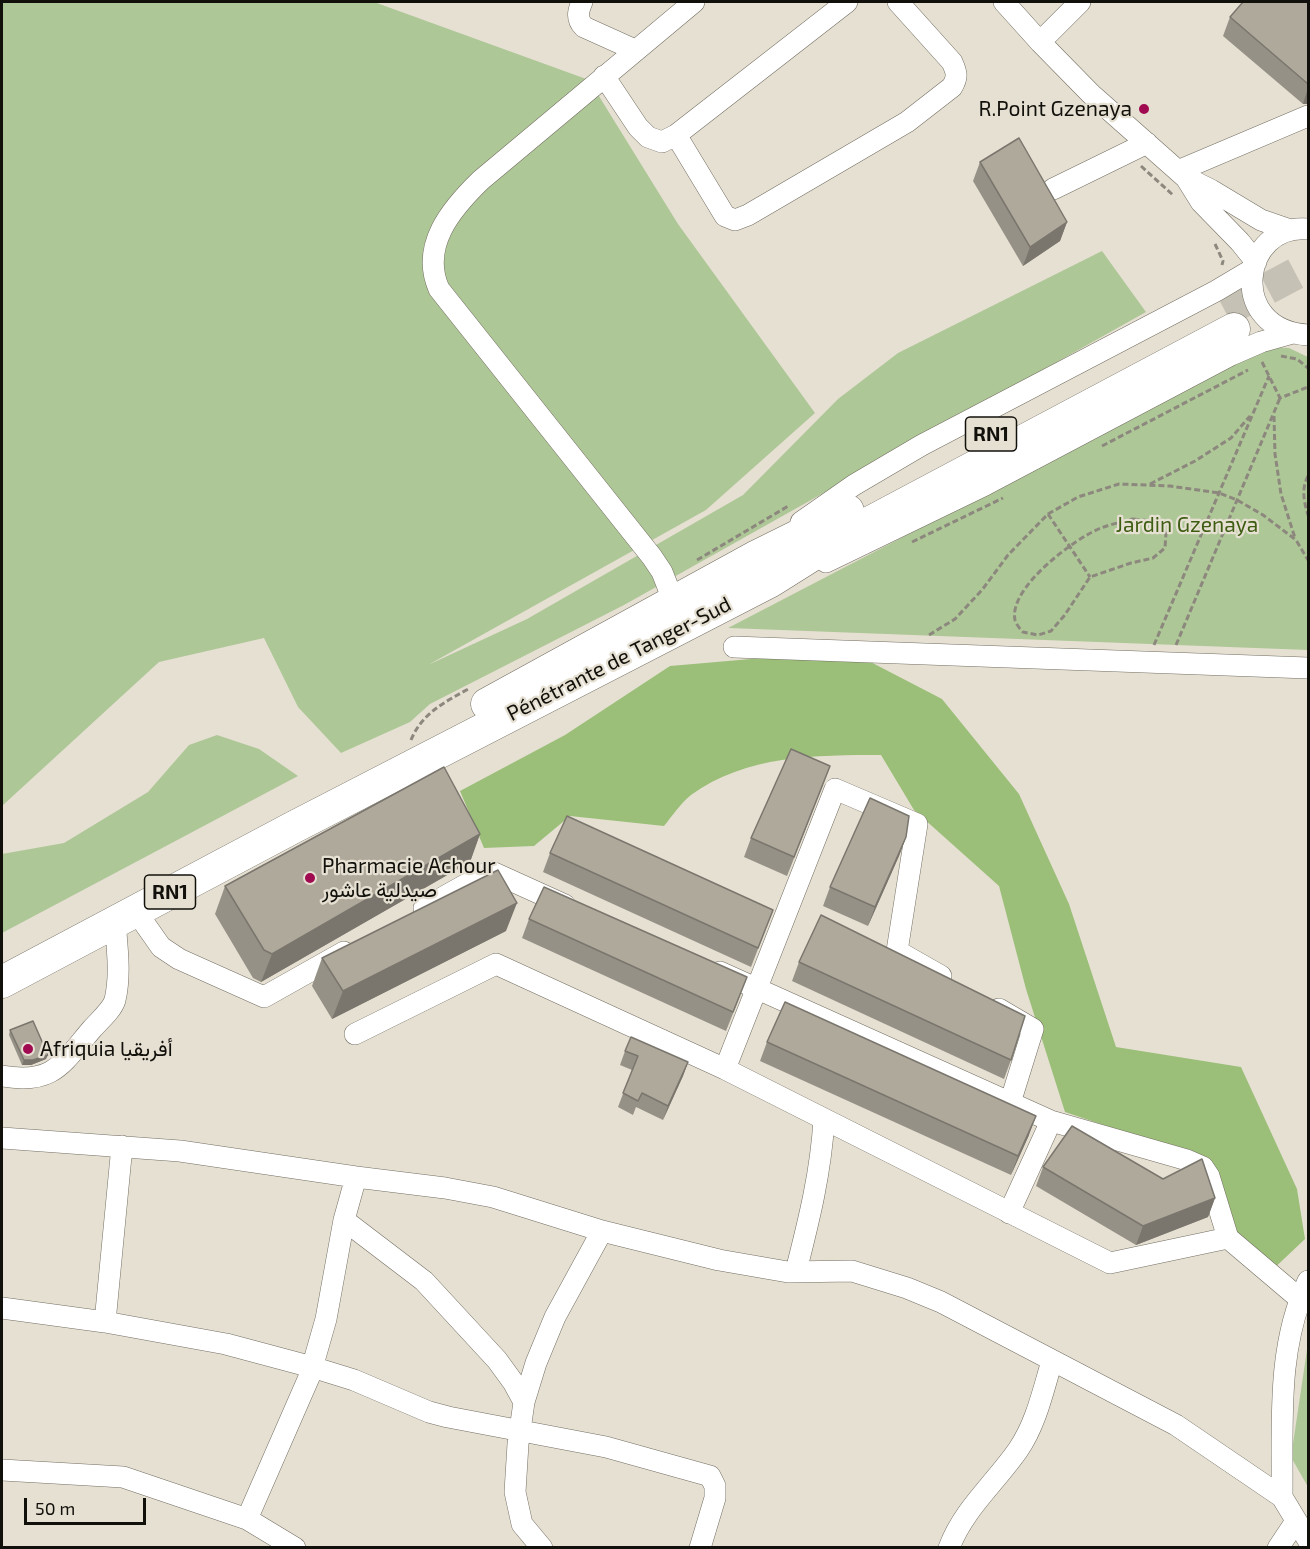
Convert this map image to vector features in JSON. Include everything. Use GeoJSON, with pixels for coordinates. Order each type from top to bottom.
{"type":"FeatureCollection","features":[{"type":"Feature","properties":{"kind":"highway","name":"Pénétrante de Tanger-Sud"},"geometry":{"type":"LineString","coordinates":[[417,752],[489,703],[673,600],[833,542],[1229,320]]}},
{"type":"Feature","properties":{"kind":"highway","name":"Pénétrante de Tanger-Sud"},"geometry":{"type":"LineString","coordinates":[[2,962],[417,752],[764,568]]}},
{"type":"Feature","properties":{"kind":"highway","name":"Pénétrante de Tanger-Sud"},"geometry":{"type":"LineString","coordinates":[[2,982],[125,916],[331,796]]}},
{"type":"Feature","properties":{"kind":"street"},"geometry":{"type":"LineString","coordinates":[[582,2],[578,14],[584,27],[635,50]]}},
{"type":"Feature","properties":{"kind":"street"},"geometry":{"type":"LineString","coordinates":[[673,600],[662,572],[652,556],[439,290],[432,267],[434,247],[438,237],[447,220],[469,191],[603,76],[694,2]]}},
{"type":"Feature","properties":{"kind":"street"},"geometry":{"type":"LineString","coordinates":[[603,76],[638,127],[648,136],[662,142],[676,135],[847,2]]}},
{"type":"Feature","properties":{"kind":"street"},"geometry":{"type":"LineString","coordinates":[[676,135],[725,216],[735,220],[748,215],[907,122],[951,87],[957,80],[957,72],[952,62],[898,2]]}},
{"type":"Feature","properties":{"kind":"street"},"geometry":{"type":"LineString","coordinates":[[1004,2],[1091,94],[1182,175],[1201,202],[1240,242],[1254,266],[1252,289],[1261,313],[1275,326],[1304,335]]}},
{"type":"Feature","properties":{"kind":"street"},"geometry":{"type":"LineString","coordinates":[[1040,42],[1080,2]]}},
{"type":"Feature","properties":{"kind":"street"},"geometry":{"type":"LineString","coordinates":[[1182,175],[1308,116]]}},
{"type":"Feature","properties":{"kind":"street"},"geometry":{"type":"LineString","coordinates":[[1053,189],[1147,143]]}},
{"type":"Feature","properties":{"kind":"street"},"geometry":{"type":"LineString","coordinates":[[1182,175],[1261,220],[1299,229]]}},
{"type":"Feature","properties":{"kind":"street"},"geometry":{"type":"LineString","coordinates":[[764,568],[821,508],[896,460],[1216,291],[1254,266],[1269,243],[1279,235],[1299,229]]}},
{"type":"Feature","properties":{"kind":"street"},"geometry":{"type":"LineString","coordinates":[[764,568],[802,572],[939,508],[1246,348],[1304,335]]}},
{"type":"Feature","properties":{"kind":"street"},"geometry":{"type":"LineString","coordinates":[[734,647],[1308,668]]}},
{"type":"Feature","properties":{"kind":"street"},"geometry":{"type":"LineString","coordinates":[[724,1069],[835,789],[917,824],[897,951],[955,984]]}},
{"type":"Feature","properties":{"kind":"street"},"geometry":{"type":"LineString","coordinates":[[408,917],[490,872],[585,913]]}},
{"type":"Feature","properties":{"kind":"street"},"geometry":{"type":"LineString","coordinates":[[125,916],[179,959],[264,997],[366,940]]}},
{"type":"Feature","properties":{"kind":"street"},"geometry":{"type":"LineString","coordinates":[[2,1076],[22,1079],[37,1078],[59,1068],[114,1003],[125,916]]}},
{"type":"Feature","properties":{"kind":"street"},"geometry":{"type":"LineString","coordinates":[[355,1034],[496,964],[724,1069],[1110,1263],[1228,1238]]}},
{"type":"Feature","properties":{"kind":"street"},"geometry":{"type":"LineString","coordinates":[[703,965],[1051,1121],[1187,1160],[1203,1167],[1209,1176],[1228,1238],[1304,1290],[1287,1347],[1282,1497]]}},
{"type":"Feature","properties":{"kind":"street"},"geometry":{"type":"LineString","coordinates":[[984,1001],[1033,1029],[1010,1103]]}},
{"type":"Feature","properties":{"kind":"street"},"geometry":{"type":"LineString","coordinates":[[795,1271],[818,1182],[824,1119]]}},
{"type":"Feature","properties":{"kind":"street"},"geometry":{"type":"LineString","coordinates":[[1009,1212],[1051,1121]]}},
{"type":"Feature","properties":{"kind":"street"},"geometry":{"type":"LineString","coordinates":[[2,1138],[180,1151],[446,1188],[493,1197],[602,1231],[719,1260],[795,1271],[852,1271],[907,1288],[940,1302],[1176,1425],[1282,1497],[1308,1540]]}},
{"type":"Feature","properties":{"kind":"street"},"geometry":{"type":"LineString","coordinates":[[105,1322],[122,1146]]}},
{"type":"Feature","properties":{"kind":"street"},"geometry":{"type":"LineString","coordinates":[[247,1519],[312,1366],[326,1319],[344,1221],[356,1177]]}},
{"type":"Feature","properties":{"kind":"street"},"geometry":{"type":"LineString","coordinates":[[344,1221],[424,1281],[496,1360],[525,1402]]}},
{"type":"Feature","properties":{"kind":"street"},"geometry":{"type":"LineString","coordinates":[[542,1548],[522,1524],[515,1492],[525,1402],[536,1363],[555,1317],[602,1231]]}},
{"type":"Feature","properties":{"kind":"street"},"geometry":{"type":"LineString","coordinates":[[2,1308],[105,1322],[226,1344],[312,1366],[354,1380],[429,1412],[520,1432],[606,1447],[710,1476],[715,1486],[715,1498],[700,1548]]}},
{"type":"Feature","properties":{"kind":"street"},"geometry":{"type":"LineString","coordinates":[[948,1548],[972,1508],[1018,1450],[1029,1431],[1052,1361]]}},
{"type":"Feature","properties":{"kind":"street"},"geometry":{"type":"LineString","coordinates":[[2,1470],[123,1477],[247,1519],[295,1548]]}},
{"type":"Feature","properties":{"kind":"street"},"geometry":{"type":"LineString","coordinates":[[1278,1548],[1296,1521]]}},
{"type":"Feature","properties":{"kind":"path"},"geometry":{"type":"LineString","coordinates":[[1126,153],[1177,199]]}},
{"type":"Feature","properties":{"kind":"path"},"geometry":{"type":"LineString","coordinates":[[1212,238],[1223,261],[1219,272]]}},
{"type":"Feature","properties":{"kind":"path"},"geometry":{"type":"LineString","coordinates":[[1262,362],[1280,398]]}},
{"type":"Feature","properties":{"kind":"path"},"geometry":{"type":"LineString","coordinates":[[1150,653],[1269,376]]}},
{"type":"Feature","properties":{"kind":"path"},"geometry":{"type":"LineString","coordinates":[[1172,655],[1280,398],[1308,387]]}},
{"type":"Feature","properties":{"kind":"path"},"geometry":{"type":"LineString","coordinates":[[1148,485],[1195,461],[1231,438],[1253,412]]}},
{"type":"Feature","properties":{"kind":"path"},"geometry":{"type":"LineString","coordinates":[[1274,413],[1275,454],[1281,494],[1296,540],[1308,560]]}},
{"type":"Feature","properties":{"kind":"path"},"geometry":{"type":"LineString","coordinates":[[1308,476],[1304,485],[1304,504],[1308,515]]}},
{"type":"Feature","properties":{"kind":"path"},"geometry":{"type":"LineString","coordinates":[[927,636],[955,619],[982,590],[1008,555],[1048,514],[1078,497],[1119,484],[1170,486],[1219,493],[1263,515],[1296,540]]}},
{"type":"Feature","properties":{"kind":"path"},"geometry":{"type":"LineString","coordinates":[[696,561],[800,500]]}},
{"type":"Feature","properties":{"kind":"path"},"geometry":{"type":"LineString","coordinates":[[1048,514],[1090,577]]}},
{"type":"Feature","properties":{"kind":"path"},"geometry":{"type":"LineString","coordinates":[[1133,519],[1152,520],[1166,533],[1165,548],[1153,558],[1090,577],[1051,631],[1038,635],[1023,632],[1015,621],[1016,606],[1025,588],[1044,566],[1070,548],[1099,529],[1133,519]]}},
{"type":"Feature","properties":{"kind":"path"},"geometry":{"type":"LineString","coordinates":[[417,752],[416,727],[435,708],[477,684]]}},
{"type":"Feature","properties":{"kind":"green space"},"geometry":{"type":"Polygon","coordinates":[[[2,2],[374,2],[589,80],[678,224],[815,413],[706,510],[428,665],[527,619],[743,495],[838,399],[898,353],[1102,251],[1146,312],[624,605],[430,704],[410,722],[341,753],[298,707],[264,638],[159,662],[2,806],[2,2]]]}},
{"type":"Feature","properties":{"kind":"green space","name":"Jardin Gzenaya"},"geometry":{"type":"Polygon","coordinates":[[[1268,347],[1289,348],[1308,357],[1308,650],[728,628],[1268,347]]]}},
{"type":"Feature","properties":{"kind":"green space"},"geometry":{"type":"Polygon","coordinates":[[[832,642],[942,699],[1019,794],[1069,904],[1116,1047],[1241,1067],[1297,1189],[1305,1239],[1267,1275],[1236,1230],[1210,1161],[1065,1112],[1026,989],[999,886],[914,810],[881,755],[807,757],[758,765],[735,772],[691,795],[664,826],[570,816],[534,846],[484,848],[460,791],[565,735],[670,666],[751,659],[832,642]]]}},
{"type":"Feature","properties":{"kind":"green space"},"geometry":{"type":"Polygon","coordinates":[[[217,735],[259,749],[298,776],[2,933],[2,854],[64,843],[148,792],[189,745],[217,735]]]}},
{"type":"Feature","properties":{"kind":"green space"},"geometry":{"type":"Polygon","coordinates":[[[1308,1343],[1308,1487],[1291,1457],[1308,1343]]]}},
{"type":"Feature","properties":{"kind":"building"},"geometry":{"type":"Polygon","coordinates":[[[1243,2],[1308,2],[1308,84],[1230,17],[1243,2]]]}},
{"type":"Feature","properties":{"kind":"building"},"geometry":{"type":"Polygon","coordinates":[[[1019,138],[1067,222],[1030,247],[980,162],[1019,138]]]}},
{"type":"Feature","properties":{"kind":"building"},"geometry":{"type":"Polygon","coordinates":[[[791,749],[830,766],[794,857],[751,838],[791,749]]]}},
{"type":"Feature","properties":{"kind":"building"},"geometry":{"type":"Polygon","coordinates":[[[444,767],[480,834],[272,954],[264,950],[225,886],[444,767]]]}},
{"type":"Feature","properties":{"kind":"building"},"geometry":{"type":"Polygon","coordinates":[[[870,798],[909,816],[906,837],[875,907],[830,887],[870,798]]]}},
{"type":"Feature","properties":{"kind":"building"},"geometry":{"type":"Polygon","coordinates":[[[567,816],[773,910],[758,948],[550,853],[567,816]]]}},
{"type":"Feature","properties":{"kind":"building"},"geometry":{"type":"Polygon","coordinates":[[[498,870],[517,903],[343,991],[322,958],[498,870]]]}},
{"type":"Feature","properties":{"kind":"building"},"geometry":{"type":"Polygon","coordinates":[[[544,887],[747,977],[733,1012],[529,919],[544,887]]]}},
{"type":"Feature","properties":{"kind":"building"},"geometry":{"type":"Polygon","coordinates":[[[821,915],[1025,1016],[1011,1060],[799,962],[821,915]]]}},
{"type":"Feature","properties":{"kind":"building"},"geometry":{"type":"Polygon","coordinates":[[[785,1002],[1036,1116],[1018,1156],[767,1042],[785,1002]]]}},
{"type":"Feature","properties":{"kind":"building","name":"Afriquia أفريقيا"},"geometry":{"type":"Polygon","coordinates":[[[33,1021],[48,1055],[33,1060],[24,1060],[10,1030],[33,1021]]]}},
{"type":"Feature","properties":{"kind":"building"},"geometry":{"type":"Polygon","coordinates":[[[631,1037],[688,1062],[668,1106],[642,1093],[638,1101],[623,1093],[638,1056],[625,1051],[631,1037]]]}},
{"type":"Feature","properties":{"kind":"building"},"geometry":{"type":"Polygon","coordinates":[[[1072,1126],[1163,1179],[1202,1159],[1215,1198],[1143,1226],[1043,1167],[1072,1126]]]}},
{"type":"Feature","properties":{"kind":"tunnel"},"geometry":{"type":"LineString","coordinates":[[1225,311],[1308,267]]}},
{"type":"Feature","properties":{"kind":"place","name":"R.Point Gzenaya"},"geometry":{"type":"Point","coordinates":[1144,109]}},
{"type":"Feature","properties":{"kind":"place","name":"Pharmacie Achour صيدلية عاشور"},"geometry":{"type":"Point","coordinates":[310,878]}},
{"type":"Feature","properties":{"kind":"place","name":"Afriquia أفريقيا"},"geometry":{"type":"Point","coordinates":[28,1049]}}]}
